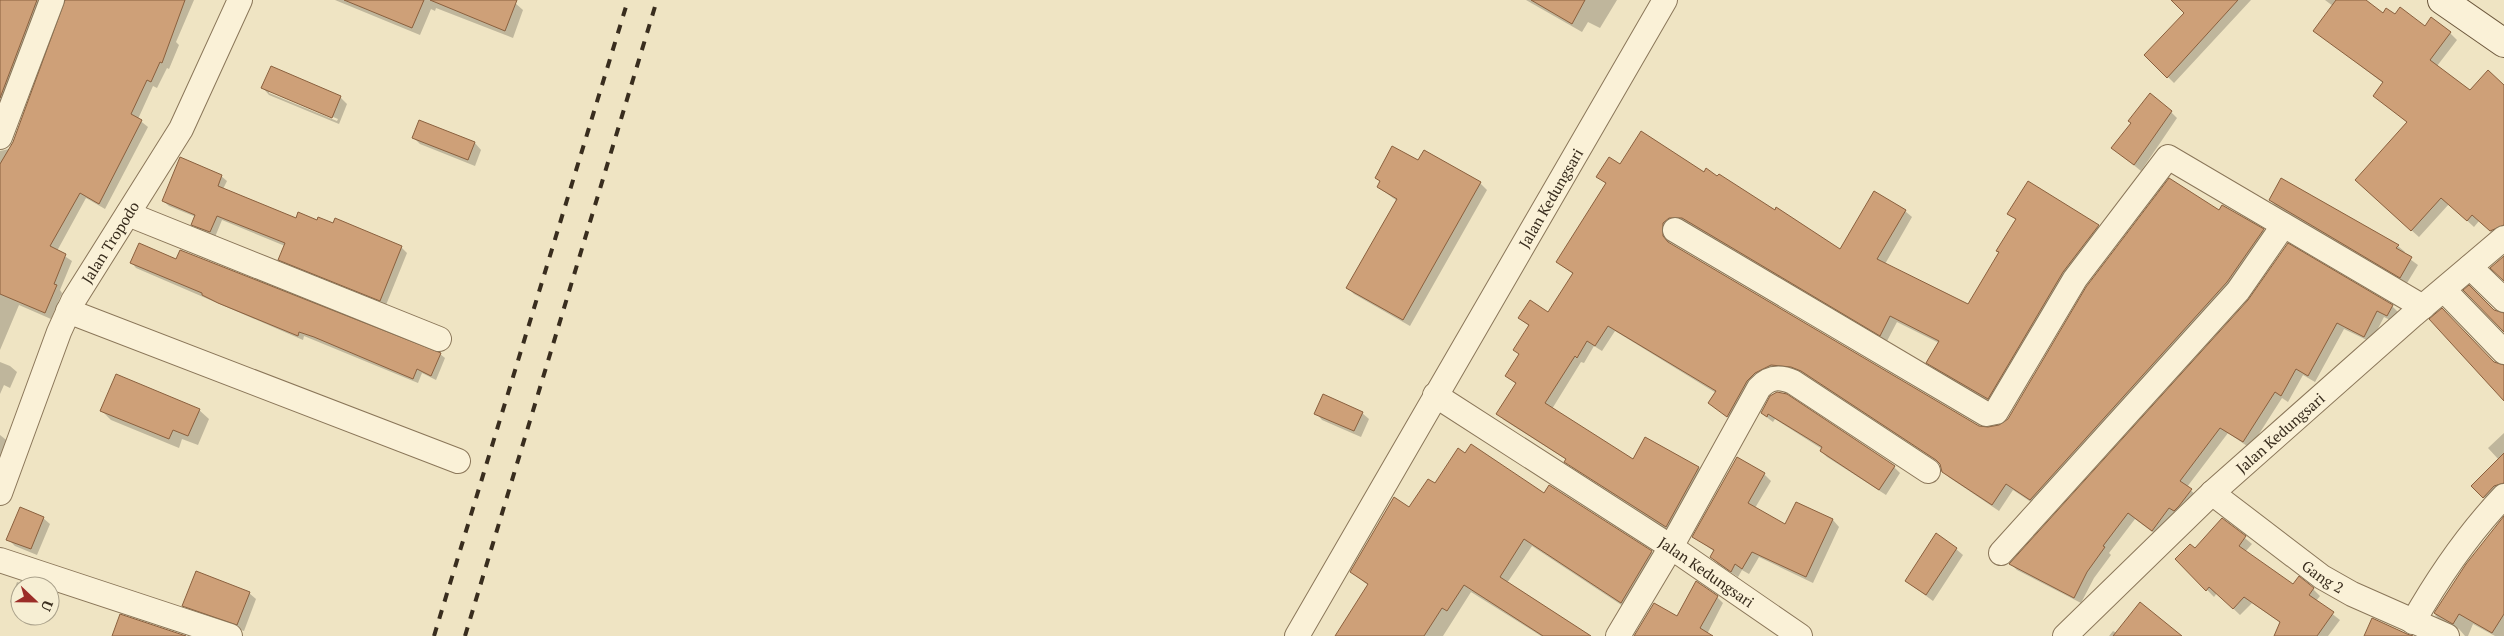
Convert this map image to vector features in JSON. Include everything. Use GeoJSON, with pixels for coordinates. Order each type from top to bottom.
{"type":"FeatureCollection","features":[{"type":"Feature","properties":{"kind":"street"},"geometry":{"type":"LineString","coordinates":[[0,137],[52,0]]}},
{"type":"Feature","properties":{"kind":"street","name":"Jalan Tropodo"},"geometry":{"type":"LineString","coordinates":[[0,494],[68,311],[91,270],[181,129],[240,0]]}},
{"type":"Feature","properties":{"kind":"street","name":"Jalan Kedungsari"},"geometry":{"type":"LineString","coordinates":[[1297,636],[1665,0]]}},
{"type":"Feature","properties":{"kind":"street"},"geometry":{"type":"LineString","coordinates":[[2442,0],[2504,43]]}},
{"type":"Feature","properties":{"kind":"street"},"geometry":{"type":"LineString","coordinates":[[1675,230],[1979,412],[1991,414],[1996,412],[2075,279],[2168,156],[2283,226],[2423,307]]}},
{"type":"Feature","properties":{"kind":"street"},"geometry":{"type":"LineString","coordinates":[[128,214],[440,339]]}},
{"type":"Feature","properties":{"kind":"street"},"geometry":{"type":"LineString","coordinates":[[2001,553],[2238,291],[2283,226]]}},
{"type":"Feature","properties":{"kind":"street","name":"Jalan Kedungsari"},"geometry":{"type":"LineString","coordinates":[[2065,636],[2212,493],[2504,238]]}},
{"type":"Feature","properties":{"kind":"street"},"geometry":{"type":"LineString","coordinates":[[2470,267],[2504,300]]}},
{"type":"Feature","properties":{"kind":"street"},"geometry":{"type":"LineString","coordinates":[[2444,290],[2504,352]]}},
{"type":"Feature","properties":{"kind":"street"},"geometry":{"type":"LineString","coordinates":[[68,311],[458,461]]}},
{"type":"Feature","properties":{"kind":"street"},"geometry":{"type":"LineString","coordinates":[[1618,636],[1671,546],[1759,388],[1766,381],[1774,378],[1793,382],[1928,471]]}},
{"type":"Feature","properties":{"kind":"street","name":"Jalan Kedungsari"},"geometry":{"type":"LineString","coordinates":[[1435,395],[1671,546],[1800,636]]}},
{"type":"Feature","properties":{"kind":"street","name":"Gang 2"},"geometry":{"type":"LineString","coordinates":[[2212,493],[2322,577],[2352,594],[2447,636]]}},
{"type":"Feature","properties":{"kind":"street"},"geometry":{"type":"LineString","coordinates":[[2413,622],[2479,522],[2504,496]]}},
{"type":"Feature","properties":{"kind":"street"},"geometry":{"type":"LineString","coordinates":[[0,560],[230,636]]}},
{"type":"Feature","properties":{"kind":"building"},"geometry":{"type":"Polygon","coordinates":[[[0,0],[37,0],[0,98],[0,0]]]}},
{"type":"Feature","properties":{"kind":"building"},"geometry":{"type":"Polygon","coordinates":[[[65,0],[185,0],[162,63],[160,62],[151,82],[147,80],[131,114],[142,120],[99,204],[80,193],[50,246],[66,254],[54,284],[57,285],[45,313],[0,294],[0,164],[13,142],[65,0]]]}},
{"type":"Feature","properties":{"kind":"building"},"geometry":{"type":"Polygon","coordinates":[[[344,0],[424,0],[412,28],[344,0]]]}},
{"type":"Feature","properties":{"kind":"building"},"geometry":{"type":"Polygon","coordinates":[[[430,0],[517,0],[505,31],[430,0]]]}},
{"type":"Feature","properties":{"kind":"building"},"geometry":{"type":"Polygon","coordinates":[[[1531,0],[1585,0],[1572,24],[1531,0]]]}},
{"type":"Feature","properties":{"kind":"building"},"geometry":{"type":"Polygon","coordinates":[[[2171,0],[2238,0],[2167,78],[2144,55],[2184,13],[2171,0]]]}},
{"type":"Feature","properties":{"kind":"building"},"geometry":{"type":"Polygon","coordinates":[[[2336,0],[2366,0],[2383,13],[2386,8],[2395,14],[2400,7],[2425,26],[2431,17],[2451,32],[2430,60],[2470,90],[2488,70],[2504,85],[2504,225],[2490,231],[2472,215],[2467,221],[2441,198],[2411,231],[2355,180],[2407,122],[2373,96],[2383,82],[2313,31],[2336,0]]]}},
{"type":"Feature","properties":{"kind":"building"},"geometry":{"type":"Polygon","coordinates":[[[271,66],[341,96],[332,118],[261,88],[271,66]]]}},
{"type":"Feature","properties":{"kind":"building"},"geometry":{"type":"Polygon","coordinates":[[[2150,93],[2172,111],[2134,165],[2111,148],[2131,123],[2128,121],[2150,93]]]}},
{"type":"Feature","properties":{"kind":"building"},"geometry":{"type":"Polygon","coordinates":[[[419,120],[475,142],[468,160],[412,138],[419,120]]]}},
{"type":"Feature","properties":{"kind":"building"},"geometry":{"type":"Polygon","coordinates":[[[1641,131],[1704,172],[1706,168],[1717,176],[1719,174],[1775,210],[1776,207],[1840,249],[1874,191],[1906,210],[1877,259],[1968,304],[1999,252],[1996,251],[2016,219],[2007,214],[2028,181],[2099,225],[2063,272],[1988,399],[1926,363],[1939,341],[1890,316],[1880,336],[1682,218],[1669,218],[1663,223],[1663,236],[1668,242],[1979,426],[1999,425],[2008,419],[2086,287],[2169,178],[2219,210],[2222,205],[2264,229],[2227,282],[2030,500],[2006,484],[1992,505],[1942,472],[1940,464],[1936,460],[1801,371],[1791,367],[1771,365],[1755,373],[1747,381],[1727,417],[1708,403],[1716,391],[1608,326],[1595,346],[1587,341],[1577,358],[1575,356],[1545,403],[1633,459],[1645,437],[1699,467],[1666,527],[1564,462],[1566,459],[1496,414],[1516,383],[1505,376],[1519,354],[1513,350],[1529,325],[1518,318],[1530,300],[1548,312],[1573,273],[1556,262],[1606,183],[1596,177],[1609,157],[1620,164],[1641,131]]]}},
{"type":"Feature","properties":{"kind":"building"},"geometry":{"type":"Polygon","coordinates":[[[1392,146],[1418,160],[1424,150],[1481,182],[1403,320],[1346,288],[1397,199],[1377,187],[1380,181],[1375,178],[1392,146]]]}},
{"type":"Feature","properties":{"kind":"building"},"geometry":{"type":"Polygon","coordinates":[[[180,157],[222,175],[218,186],[296,218],[298,212],[317,220],[318,217],[333,223],[335,218],[402,246],[380,301],[278,260],[285,243],[217,216],[210,232],[191,225],[195,215],[162,201],[180,157]]]}},
{"type":"Feature","properties":{"kind":"building"},"geometry":{"type":"Polygon","coordinates":[[[2281,178],[2399,245],[2396,248],[2412,257],[2400,278],[2269,200],[2281,178]]]}},
{"type":"Feature","properties":{"kind":"building"},"geometry":{"type":"Polygon","coordinates":[[[139,243],[176,259],[180,250],[441,353],[431,376],[417,369],[413,379],[314,337],[299,332],[298,336],[218,303],[202,295],[202,293],[130,263],[139,243]]]}},
{"type":"Feature","properties":{"kind":"building"},"geometry":{"type":"Polygon","coordinates":[[[2288,243],[2393,305],[2387,316],[2377,311],[2364,337],[2337,323],[2308,376],[2296,369],[2281,396],[2275,392],[2243,442],[2220,428],[2180,481],[2192,489],[2179,506],[2174,511],[2169,508],[2152,531],[2128,513],[2103,546],[2105,547],[2087,572],[2074,598],[2009,564],[2248,300],[2288,243]]]}},
{"type":"Feature","properties":{"kind":"building"},"geometry":{"type":"Polygon","coordinates":[[[2504,256],[2504,281],[2490,268],[2504,256]]]}},
{"type":"Feature","properties":{"kind":"building"},"geometry":{"type":"Polygon","coordinates":[[[2469,285],[2494,310],[2504,313],[2504,332],[2463,290],[2469,285]]]}},
{"type":"Feature","properties":{"kind":"building"},"geometry":{"type":"Polygon","coordinates":[[[2442,308],[2494,362],[2504,365],[2504,401],[2429,319],[2442,308]]]}},
{"type":"Feature","properties":{"kind":"building"},"geometry":{"type":"Polygon","coordinates":[[[116,374],[200,409],[188,436],[173,430],[169,439],[100,411],[116,374]]]}},
{"type":"Feature","properties":{"kind":"building"},"geometry":{"type":"Polygon","coordinates":[[[1777,392],[1787,394],[1895,466],[1879,490],[1820,451],[1822,447],[1768,414],[1767,417],[1761,413],[1770,396],[1777,392]]]}},
{"type":"Feature","properties":{"kind":"building"},"geometry":{"type":"Polygon","coordinates":[[[1323,394],[1363,412],[1354,431],[1314,414],[1323,394]]]}},
{"type":"Feature","properties":{"kind":"building"},"geometry":{"type":"Polygon","coordinates":[[[1471,444],[1544,493],[1549,485],[1652,551],[1621,603],[1524,539],[1500,577],[1591,636],[1543,636],[1464,585],[1447,611],[1442,608],[1424,636],[1335,636],[1368,584],[1350,572],[1394,497],[1409,507],[1428,479],[1435,483],[1458,448],[1465,453],[1471,444]]]}},
{"type":"Feature","properties":{"kind":"building"},"geometry":{"type":"Polygon","coordinates":[[[2504,453],[2504,483],[2494,486],[2483,498],[2471,486],[2504,453]]]}},
{"type":"Feature","properties":{"kind":"building"},"geometry":{"type":"Polygon","coordinates":[[[1737,457],[1765,473],[1748,503],[1785,524],[1796,502],[1833,519],[1806,577],[1752,552],[1742,569],[1735,564],[1731,572],[1710,557],[1714,550],[1692,537],[1737,457]]]}},
{"type":"Feature","properties":{"kind":"building"},"geometry":{"type":"Polygon","coordinates":[[[20,507],[44,517],[31,549],[6,540],[20,507]]]}},
{"type":"Feature","properties":{"kind":"building"},"geometry":{"type":"Polygon","coordinates":[[[2504,516],[2504,614],[2492,633],[2459,614],[2453,624],[2434,613],[2466,564],[2504,516]]]}},
{"type":"Feature","properties":{"kind":"building"},"geometry":{"type":"Polygon","coordinates":[[[2222,518],[2246,536],[2239,546],[2293,584],[2299,576],[2314,588],[2309,595],[2334,612],[2317,636],[2274,636],[2280,622],[2244,597],[2233,609],[2209,587],[2206,591],[2175,559],[2190,544],[2195,548],[2222,518]]]}},
{"type":"Feature","properties":{"kind":"building"},"geometry":{"type":"Polygon","coordinates":[[[1936,533],[1957,548],[1926,595],[1905,581],[1936,533]]]}},
{"type":"Feature","properties":{"kind":"building"},"geometry":{"type":"Polygon","coordinates":[[[196,571],[250,592],[237,625],[182,606],[196,571]]]}},
{"type":"Feature","properties":{"kind":"building"},"geometry":{"type":"Polygon","coordinates":[[[1696,581],[1718,596],[1700,628],[1713,636],[1634,636],[1654,603],[1677,616],[1696,581]]]}},
{"type":"Feature","properties":{"kind":"building"},"geometry":{"type":"Polygon","coordinates":[[[2140,602],[2182,636],[2113,636],[2140,602]]]}},
{"type":"Feature","properties":{"kind":"building"},"geometry":{"type":"Polygon","coordinates":[[[120,614],[186,636],[112,636],[120,614]]]}},
{"type":"Feature","properties":{"kind":"building"},"geometry":{"type":"Polygon","coordinates":[[[2372,618],[2407,634],[2413,636],[2364,636],[2372,618]]]}},
{"type":"Feature","properties":{"kind":"railway"},"geometry":{"type":"LineString","coordinates":[[434,636],[628,0]]}},
{"type":"Feature","properties":{"kind":"railway"},"geometry":{"type":"LineString","coordinates":[[465,636],[657,0]]}}]}
